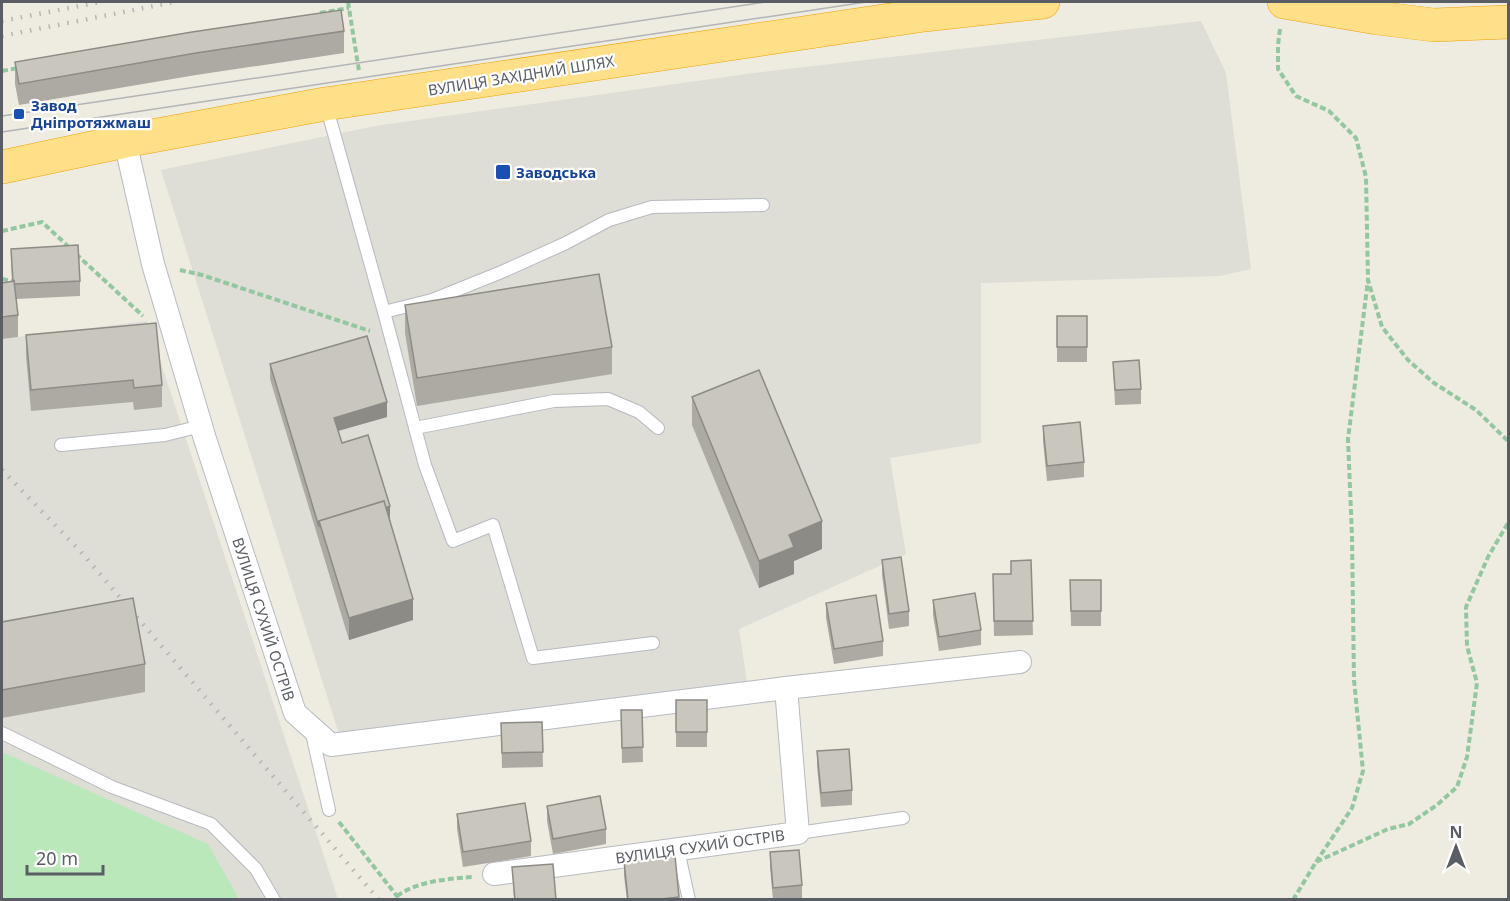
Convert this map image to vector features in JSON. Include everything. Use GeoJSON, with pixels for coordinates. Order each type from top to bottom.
{"type":"FeatureCollection","features":[{"type":"Feature","properties":{"kind":"highway","name":"ВУЛИЦЯ ЗАХІДНИЙ ШЛЯХ"},"geometry":{"type":"LineString","coordinates":[[2,167],[125,141],[325,104],[924,15],[1043,2]]}},
{"type":"Feature","properties":{"kind":"highway"},"geometry":{"type":"LineString","coordinates":[[1284,2],[1434,25],[1509,22]]}},
{"type":"Feature","properties":{"kind":"street","name":"ВУЛИЦЯ СУХИЙ ОСТРІВ"},"geometry":{"type":"LineString","coordinates":[[125,141],[153,264],[201,426],[295,713],[331,745],[786,688],[1020,662]]}},
{"type":"Feature","properties":{"kind":"street","name":"ВУЛИЦЯ СУХИЙ ОСТРІВ"},"geometry":{"type":"LineString","coordinates":[[494,874],[798,833],[786,688]]}},
{"type":"Feature","properties":{"kind":"lane"},"geometry":{"type":"LineString","coordinates":[[325,104],[425,465],[453,541],[493,525],[533,658],[653,643]]}},
{"type":"Feature","properties":{"kind":"lane"},"geometry":{"type":"LineString","coordinates":[[384,312],[432,300],[535,257],[609,220],[652,207],[763,205]]}},
{"type":"Feature","properties":{"kind":"lane"},"geometry":{"type":"LineString","coordinates":[[415,428],[554,401],[608,399],[639,412],[658,428]]}},
{"type":"Feature","properties":{"kind":"lane"},"geometry":{"type":"LineString","coordinates":[[61,445],[165,435],[201,426]]}},
{"type":"Feature","properties":{"kind":"lane"},"geometry":{"type":"LineString","coordinates":[[310,726],[329,810]]}},
{"type":"Feature","properties":{"kind":"lane"},"geometry":{"type":"LineString","coordinates":[[2,733],[112,787],[212,824],[256,869],[274,900]]}},
{"type":"Feature","properties":{"kind":"lane"},"geometry":{"type":"LineString","coordinates":[[798,833],[903,818]]}},
{"type":"Feature","properties":{"kind":"lane"},"geometry":{"type":"LineString","coordinates":[[678,850],[689,900]]}},
{"type":"Feature","properties":{"kind":"path"},"geometry":{"type":"LineString","coordinates":[[348,2],[364,99]]}},
{"type":"Feature","properties":{"kind":"path"},"geometry":{"type":"LineString","coordinates":[[1284,2],[1278,45],[1278,69],[1296,96],[1329,111],[1356,138],[1366,177],[1368,280],[1348,439],[1354,680],[1363,771],[1352,808],[1293,900]]}},
{"type":"Feature","properties":{"kind":"path"},"geometry":{"type":"LineString","coordinates":[[314,15],[349,8]]}},
{"type":"Feature","properties":{"kind":"path"},"geometry":{"type":"LineString","coordinates":[[2,71],[25,67]]}},
{"type":"Feature","properties":{"kind":"path"},"geometry":{"type":"LineString","coordinates":[[2,231],[42,222],[161,333],[173,329]]}},
{"type":"Feature","properties":{"kind":"path"},"geometry":{"type":"LineString","coordinates":[[153,264],[202,275],[391,338]]}},
{"type":"Feature","properties":{"kind":"path"},"geometry":{"type":"LineString","coordinates":[[2,279],[12,281]]}},
{"type":"Feature","properties":{"kind":"path"},"geometry":{"type":"LineString","coordinates":[[1368,280],[1382,327],[1408,360],[1434,383],[1476,410],[1509,441]]}},
{"type":"Feature","properties":{"kind":"path"},"geometry":{"type":"LineString","coordinates":[[1316,862],[1388,829],[1409,824],[1437,805],[1457,787],[1467,757],[1477,683],[1467,646],[1466,607],[1488,557],[1509,523]]}},
{"type":"Feature","properties":{"kind":"path"},"geometry":{"type":"LineString","coordinates":[[329,810],[398,898],[407,889],[430,882],[494,874]]}},
{"type":"Feature","properties":{"kind":"shaded area"},"geometry":{"type":"Polygon","coordinates":[[[1201,21],[1226,73],[1251,269],[1219,276],[981,283],[981,443],[890,458],[906,554],[739,629],[747,683],[339,734],[161,170],[375,126],[754,73],[1201,21]]]}},
{"type":"Feature","properties":{"kind":"shaded area"},"geometry":{"type":"Polygon","coordinates":[[[147,321],[338,899],[2,899],[2,339],[147,321]]]}},
{"type":"Feature","properties":{"kind":"green space"},"geometry":{"type":"Polygon","coordinates":[[[2,752],[208,844],[239,899],[2,899],[2,752]]]}},
{"type":"Feature","properties":{"kind":"building"},"geometry":{"type":"Polygon","coordinates":[[[341,10],[344,31],[196,53],[19,84],[15,62],[341,10]]]}},
{"type":"Feature","properties":{"kind":"building"},"geometry":{"type":"Polygon","coordinates":[[[78,245],[80,281],[14,284],[11,249],[78,245]]]}},
{"type":"Feature","properties":{"kind":"building"},"geometry":{"type":"Polygon","coordinates":[[[599,274],[612,347],[417,378],[405,305],[599,274]]]}},
{"type":"Feature","properties":{"kind":"building"},"geometry":{"type":"Polygon","coordinates":[[[14,281],[18,315],[2,317],[2,283],[14,281]]]}},
{"type":"Feature","properties":{"kind":"building"},"geometry":{"type":"Polygon","coordinates":[[[1057,316],[1087,316],[1087,347],[1057,347],[1057,316]]]}},
{"type":"Feature","properties":{"kind":"building"},"geometry":{"type":"Polygon","coordinates":[[[156,323],[162,385],[134,388],[133,380],[31,390],[26,335],[156,323]]]}},
{"type":"Feature","properties":{"kind":"building"},"geometry":{"type":"Polygon","coordinates":[[[367,336],[387,402],[334,418],[342,443],[368,435],[390,506],[385,508],[384,501],[319,521],[319,527],[270,364],[367,336]]]}},
{"type":"Feature","properties":{"kind":"building"},"geometry":{"type":"Polygon","coordinates":[[[1139,360],[1141,389],[1115,390],[1113,362],[1139,360]]]}},
{"type":"Feature","properties":{"kind":"building"},"geometry":{"type":"Polygon","coordinates":[[[759,370],[822,521],[789,535],[794,547],[759,561],[692,397],[759,370]]]}},
{"type":"Feature","properties":{"kind":"building"},"geometry":{"type":"Polygon","coordinates":[[[1080,422],[1084,462],[1047,466],[1043,426],[1080,422]]]}},
{"type":"Feature","properties":{"kind":"building"},"geometry":{"type":"Polygon","coordinates":[[[384,501],[413,599],[349,618],[319,521],[384,501]]]}},
{"type":"Feature","properties":{"kind":"building"},"geometry":{"type":"Polygon","coordinates":[[[901,557],[909,611],[889,614],[882,560],[901,557]]]}},
{"type":"Feature","properties":{"kind":"building"},"geometry":{"type":"Polygon","coordinates":[[[1031,560],[1033,621],[994,621],[993,574],[1011,574],[1011,561],[1031,560]]]}},
{"type":"Feature","properties":{"kind":"building"},"geometry":{"type":"Polygon","coordinates":[[[1070,580],[1101,580],[1101,611],[1071,611],[1070,580]]]}},
{"type":"Feature","properties":{"kind":"building"},"geometry":{"type":"Polygon","coordinates":[[[975,593],[981,630],[939,637],[933,600],[975,593]]]}},
{"type":"Feature","properties":{"kind":"building"},"geometry":{"type":"Polygon","coordinates":[[[876,595],[883,641],[834,649],[826,603],[876,595]]]}},
{"type":"Feature","properties":{"kind":"building"},"geometry":{"type":"Polygon","coordinates":[[[133,598],[145,664],[2,690],[2,622],[133,598]]]}},
{"type":"Feature","properties":{"kind":"building"},"geometry":{"type":"Polygon","coordinates":[[[676,700],[707,700],[707,732],[676,732],[676,700]]]}},
{"type":"Feature","properties":{"kind":"building"},"geometry":{"type":"Polygon","coordinates":[[[621,710],[642,710],[643,747],[622,748],[621,710]]]}},
{"type":"Feature","properties":{"kind":"building"},"geometry":{"type":"Polygon","coordinates":[[[542,722],[543,752],[502,753],[501,723],[542,722]]]}},
{"type":"Feature","properties":{"kind":"building"},"geometry":{"type":"Polygon","coordinates":[[[849,749],[852,790],[821,793],[817,751],[849,749]]]}},
{"type":"Feature","properties":{"kind":"building"},"geometry":{"type":"Polygon","coordinates":[[[600,796],[606,829],[553,839],[547,806],[600,796]]]}},
{"type":"Feature","properties":{"kind":"building"},"geometry":{"type":"Polygon","coordinates":[[[525,803],[531,841],[463,852],[457,814],[525,803]]]}},
{"type":"Feature","properties":{"kind":"building"},"geometry":{"type":"Polygon","coordinates":[[[799,850],[802,885],[773,888],[770,852],[799,850]]]}},
{"type":"Feature","properties":{"kind":"building"},"geometry":{"type":"Polygon","coordinates":[[[675,856],[679,897],[628,900],[624,861],[675,856]]]}},
{"type":"Feature","properties":{"kind":"building"},"geometry":{"type":"Polygon","coordinates":[[[553,864],[556,900],[515,900],[512,867],[553,864]]]}},
{"type":"Feature","properties":{"kind":"tram line"},"geometry":{"type":"LineString","coordinates":[[2,116],[766,2]]}},
{"type":"Feature","properties":{"kind":"tram line"},"geometry":{"type":"LineString","coordinates":[[2,132],[866,2]]}},
{"type":"Feature","properties":{"kind":"railway"},"geometry":{"type":"LineString","coordinates":[[2,21],[100,2]]}},
{"type":"Feature","properties":{"kind":"railway"},"geometry":{"type":"LineString","coordinates":[[2,36],[174,2]]}},
{"type":"Feature","properties":{"kind":"railway"},"geometry":{"type":"LineString","coordinates":[[2,470],[81,552],[379,900]]}},
{"type":"Feature","properties":{"kind":"place","name":"Завод Дніпротяжмаш"},"geometry":{"type":"Point","coordinates":[19,114]}},
{"type":"Feature","properties":{"kind":"place","name":"Заводська"},"geometry":{"type":"Point","coordinates":[503,172]}}]}
